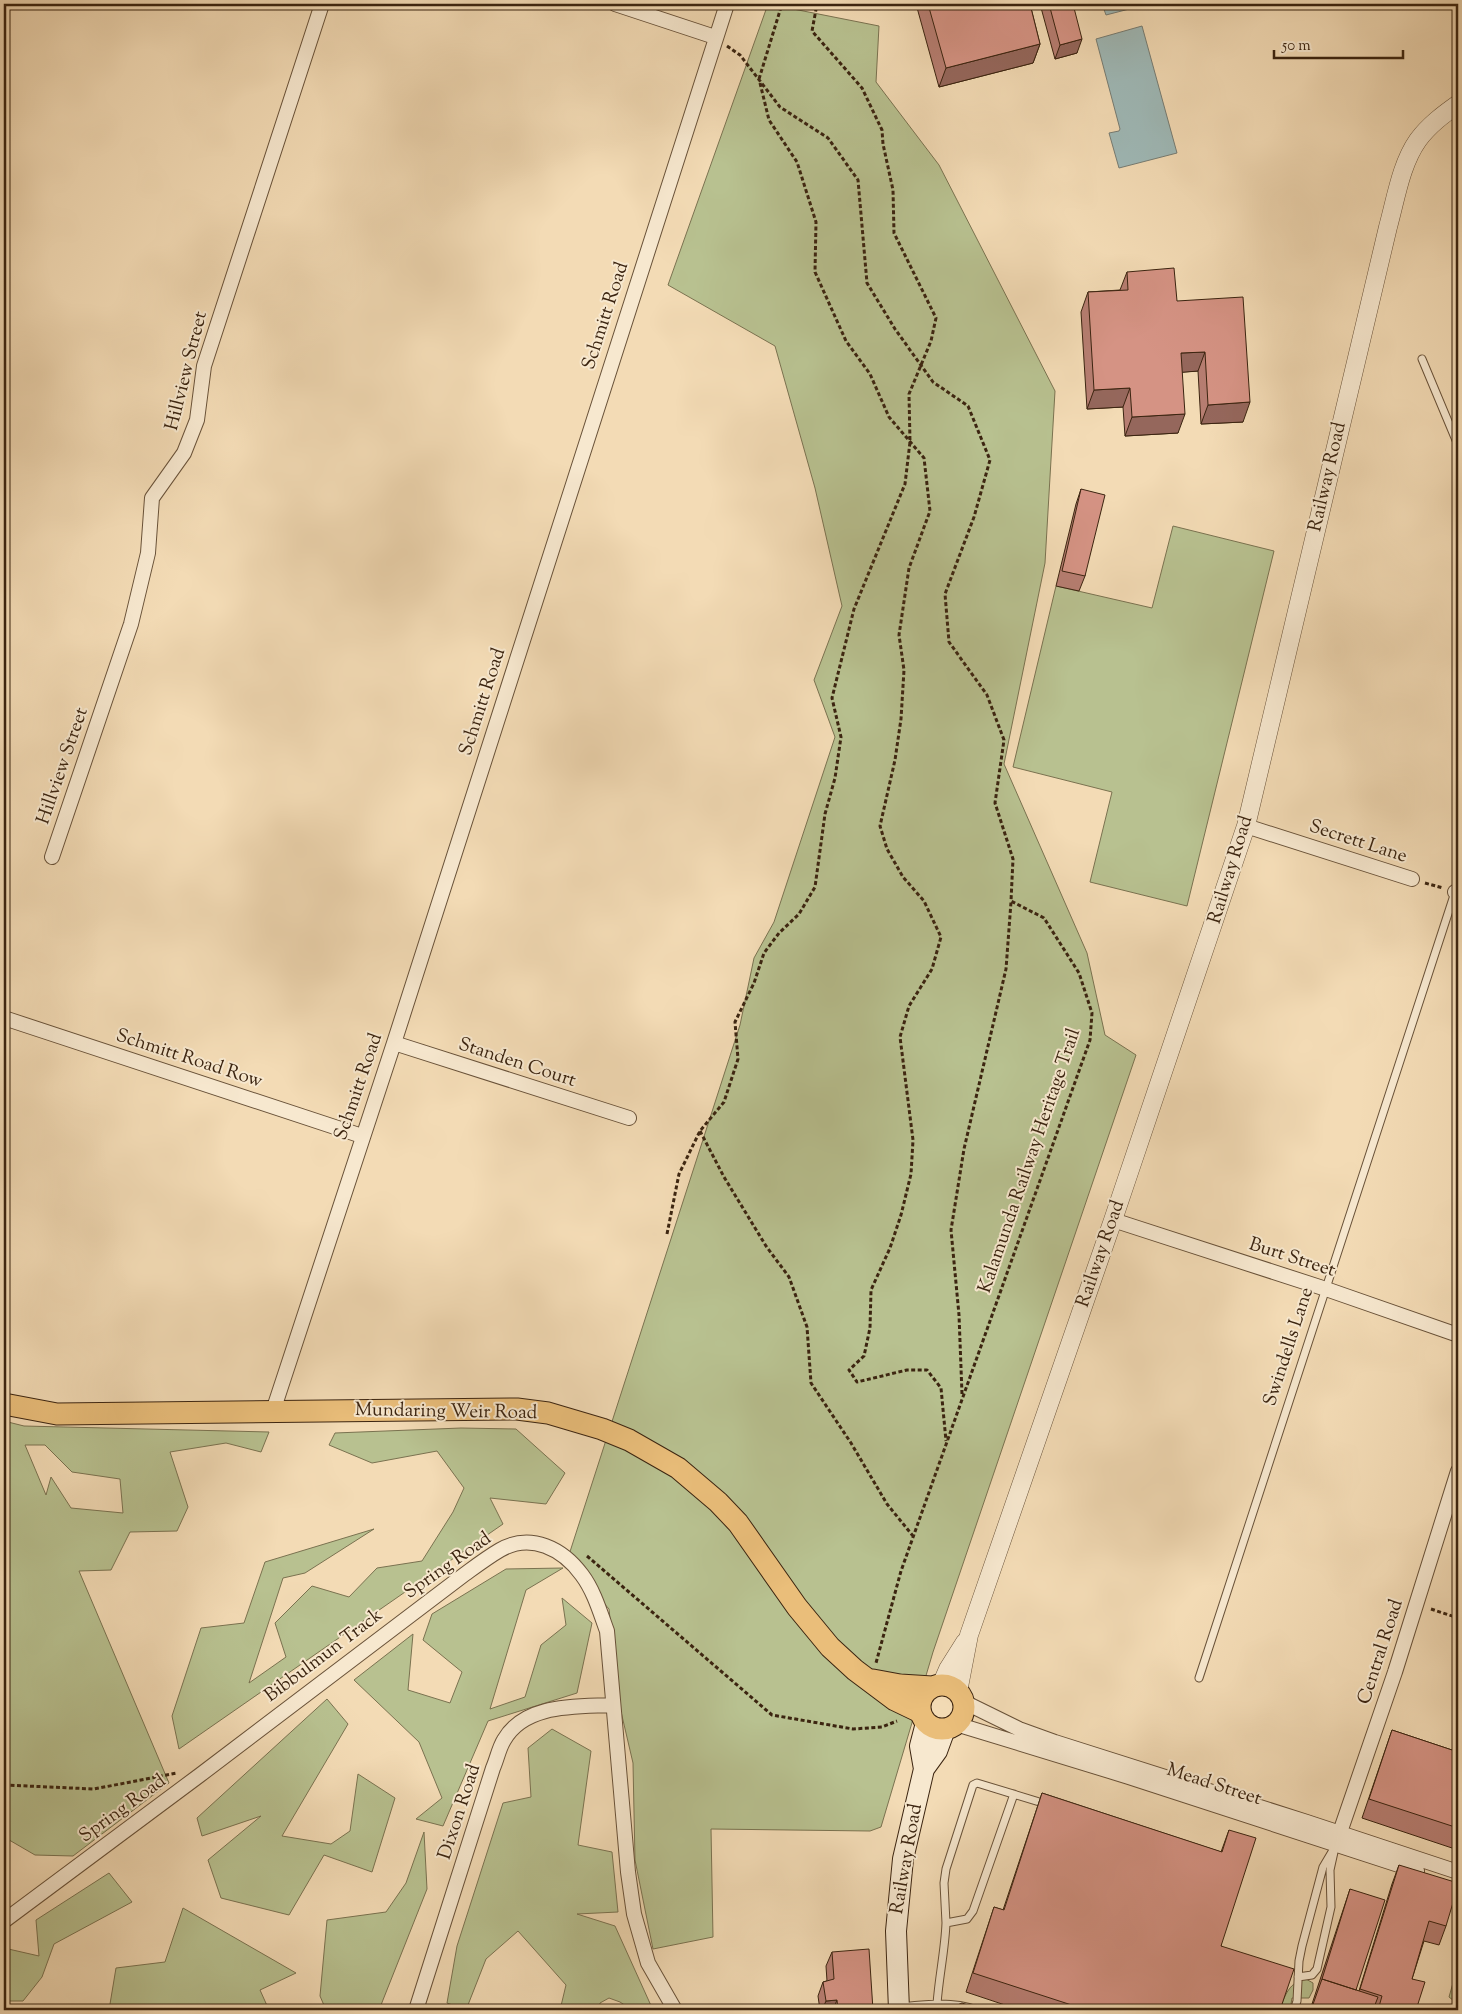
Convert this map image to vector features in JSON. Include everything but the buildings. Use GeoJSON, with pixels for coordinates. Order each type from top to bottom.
{"type":"FeatureCollection","features":[{"type":"Feature","properties":{"kind":"main road","name":"Mundaring Weir Road"},"geometry":{"type":"LineString","coordinates":[[4,1404],[57,1414],[517,1409],[548,1413],[577,1420],[629,1440],[678,1468],[718,1502],[738,1523],[813,1628],[842,1659],[895,1700],[930,1722]]}},
{"type":"Feature","properties":{"kind":"main road","name":"Mundaring Weir Road"},"geometry":{"type":"LineString","coordinates":[[871,1680],[949,1691]]}},
{"type":"Feature","properties":{"kind":"main road"},"geometry":{"type":"LineString","coordinates":[[949,1691],[962,1718],[930,1722],[920,1702],[924,1693],[949,1691]]}},
{"type":"Feature","properties":{"kind":"main road","name":"Railway Road"},"geometry":{"type":"LineString","coordinates":[[899,2009],[896,1945],[898,1890],[908,1833],[924,1770],[937,1751],[930,1722]]}},
{"type":"Feature","properties":{"kind":"street","name":"Hillview Street"},"geometry":{"type":"LineString","coordinates":[[52,857],[131,624],[148,553],[152,498],[184,453],[197,420],[204,366],[322,4]]}},
{"type":"Feature","properties":{"kind":"street"},"geometry":{"type":"LineString","coordinates":[[615,4],[715,37]]}},
{"type":"Feature","properties":{"kind":"street","name":"Schmitt Road"},"geometry":{"type":"LineString","coordinates":[[273,1411],[394,1043],[727,4]]}},
{"type":"Feature","properties":{"kind":"street","name":"Railway Road"},"geometry":{"type":"LineString","coordinates":[[949,1691],[948,1669],[969,1635],[1113,1220],[1246,826],[1388,227],[1407,161],[1418,140],[1429,127],[1458,104]]}},
{"type":"Feature","properties":{"kind":"street","name":"Secrett Lane"},"geometry":{"type":"LineString","coordinates":[[1246,826],[1412,878]]}},
{"type":"Feature","properties":{"kind":"street","name":"Schmitt Road Row"},"geometry":{"type":"LineString","coordinates":[[4,1018],[362,1136]]}},
{"type":"Feature","properties":{"kind":"street","name":"Standen Court"},"geometry":{"type":"LineString","coordinates":[[394,1043],[630,1118]]}},
{"type":"Feature","properties":{"kind":"street","name":"Burt Street"},"geometry":{"type":"LineString","coordinates":[[1113,1220],[1326,1289],[1458,1335]]}},
{"type":"Feature","properties":{"kind":"street","name":"Central Road"},"geometry":{"type":"LineString","coordinates":[[1338,1839],[1395,1672],[1458,1471]]}},
{"type":"Feature","properties":{"kind":"street","name":"Spring Road"},"geometry":{"type":"LineString","coordinates":[[4,1920],[208,1770],[501,1549],[522,1542],[535,1543],[551,1548],[565,1556],[583,1576],[597,1603],[606,1631],[628,1872],[634,1914],[648,1963],[675,2010]]}},
{"type":"Feature","properties":{"kind":"street","name":"Mead Street"},"geometry":{"type":"LineString","coordinates":[[949,1691],[1019,1729],[1338,1839],[1458,1884]]}},
{"type":"Feature","properties":{"kind":"street","name":"Dixon Road"},"geometry":{"type":"LineString","coordinates":[[416,2010],[493,1768],[504,1739],[518,1724],[532,1716],[556,1709],[613,1705]]}},
{"type":"Feature","properties":{"kind":"street","name":"Mead Street"},"geometry":{"type":"LineString","coordinates":[[930,1722],[1120,1774],[1338,1839],[1458,1872]]}},
{"type":"Feature","properties":{"kind":"lane"},"geometry":{"type":"LineString","coordinates":[[1422,359],[1458,446]]}},
{"type":"Feature","properties":{"kind":"lane","name":"Swindells Lane"},"geometry":{"type":"LineString","coordinates":[[1199,1678],[1457,889]]}},
{"type":"Feature","properties":{"kind":"lane"},"geometry":{"type":"LineString","coordinates":[[937,2004],[939,1973],[945,1948],[944,1883],[946,1869],[973,1785],[976,1782],[1050,1805]]}},
{"type":"Feature","properties":{"kind":"lane"},"geometry":{"type":"LineString","coordinates":[[946,1923],[967,1919],[973,1911],[1014,1794]]}},
{"type":"Feature","properties":{"kind":"lane","name":"Central Road"},"geometry":{"type":"LineString","coordinates":[[1298,1978],[1312,1975],[1317,1969],[1330,1908],[1330,1870],[1338,1839]]}},
{"type":"Feature","properties":{"kind":"lane","name":"Central Road"},"geometry":{"type":"LineString","coordinates":[[1294,2010],[1297,2001],[1298,1961],[1323,1867],[1338,1839]]}},
{"type":"Feature","properties":{"kind":"lane"},"geometry":{"type":"LineString","coordinates":[[899,2009],[937,2004],[954,2004],[977,2010]]}},
{"type":"Feature","properties":{"kind":"path"},"geometry":{"type":"LineString","coordinates":[[759,80],[782,4]]}},
{"type":"Feature","properties":{"kind":"path"},"geometry":{"type":"LineString","coordinates":[[667,1234],[679,1174],[700,1131],[724,1102],[738,1059],[735,1022],[754,983],[764,953],[779,933],[799,914],[815,888],[825,814],[836,778],[841,737],[832,698],[854,609],[874,564],[905,484],[910,442],[909,394],[930,341],[936,318],[894,233],[893,190],[883,144],[882,130],[862,88],[812,31],[817,4]]}},
{"type":"Feature","properties":{"kind":"path","name":"Kalamunda Railway Heritage Trail"},"geometry":{"type":"LineString","coordinates":[[715,37],[740,55],[780,107],[828,138],[858,180],[867,283],[894,329],[934,382],[968,406],[990,460],[974,517],[945,594],[950,642],[987,695],[1004,740],[995,803],[1013,859],[1006,969],[964,1149],[950,1230],[958,1315],[962,1397]]}},
{"type":"Feature","properties":{"kind":"path","name":"Kalamunda Railway Heritage Trail"},"geometry":{"type":"LineString","coordinates":[[759,80],[769,120],[797,162],[816,222],[815,272],[846,341],[870,374],[889,417],[924,458],[930,511],[909,568],[899,635],[904,670],[901,719],[895,760],[880,826],[887,849],[903,877],[924,902],[941,937],[932,969],[909,1006],[900,1037],[912,1140],[910,1174],[901,1215],[890,1248],[870,1290],[870,1328],[864,1356],[850,1370],[857,1382],[906,1370],[927,1370],[941,1388],[946,1444]]}},
{"type":"Feature","properties":{"kind":"path","name":"Secrett Lane"},"geometry":{"type":"LineString","coordinates":[[1412,878],[1457,889]]}},
{"type":"Feature","properties":{"kind":"path","name":"Kalamunda Railway Heritage Trail"},"geometry":{"type":"LineString","coordinates":[[871,1680],[900,1571],[1090,1040],[1092,1012],[1078,973],[1044,918],[1011,901]]}},
{"type":"Feature","properties":{"kind":"path"},"geometry":{"type":"LineString","coordinates":[[700,1131],[724,1177],[766,1246],[789,1277],[807,1327],[811,1383],[851,1443],[887,1504],[913,1537]]}},
{"type":"Feature","properties":{"kind":"path"},"geometry":{"type":"LineString","coordinates":[[587,1555],[772,1715],[853,1729],[930,1722]]}},
{"type":"Feature","properties":{"kind":"path"},"geometry":{"type":"LineString","coordinates":[[1430,1609],[1458,1618]]}},
{"type":"Feature","properties":{"kind":"path"},"geometry":{"type":"LineString","coordinates":[[4,1785],[94,1789],[178,1773]]}},
{"type":"Feature","properties":{"kind":"green space"},"geometry":{"type":"Polygon","coordinates":[[[768,4],[879,26],[876,82],[939,165],[1055,391],[1045,563],[1004,764],[1087,953],[1105,1035],[1136,1055],[933,1652],[881,1827],[870,1831],[711,1829],[713,1937],[653,1949],[635,1860],[633,1763],[619,1703],[609,1609],[567,1561],[740,1025],[754,958],[774,922],[835,737],[814,680],[842,606],[815,488],[775,346],[668,285],[768,4]]]}},
{"type":"Feature","properties":{"kind":"green space"},"geometry":{"type":"Polygon","coordinates":[[[1173,526],[1274,551],[1187,906],[1090,882],[1112,792],[1013,767],[1056,586],[1152,608],[1173,526]]]}},
{"type":"Feature","properties":{"kind":"green space"},"geometry":{"type":"Polygon","coordinates":[[[4,1421],[24,1426],[269,1432],[261,1452],[226,1443],[170,1452],[188,1507],[177,1531],[130,1532],[111,1570],[79,1571],[169,1783],[73,1856],[35,1855],[4,1837],[4,1421]],[[25,1445],[46,1495],[51,1477],[71,1508],[123,1513],[120,1479],[72,1472],[45,1445],[25,1445]]]}},
{"type":"Feature","properties":{"kind":"green space"},"geometry":{"type":"Polygon","coordinates":[[[461,1428],[516,1429],[565,1473],[546,1504],[490,1498],[503,1524],[179,1749],[172,1716],[201,1628],[244,1623],[265,1562],[374,1529],[305,1573],[283,1578],[249,1683],[286,1657],[275,1623],[312,1586],[349,1597],[377,1568],[422,1561],[453,1512],[464,1488],[437,1451],[372,1463],[329,1445],[335,1433],[461,1428]]]}},
{"type":"Feature","properties":{"kind":"green space"},"geometry":{"type":"Polygon","coordinates":[[[563,1568],[526,1590],[490,1709],[525,1697],[541,1645],[566,1625],[562,1598],[592,1623],[577,1693],[488,1721],[443,1826],[416,1819],[442,1798],[419,1742],[354,1680],[413,1634],[408,1690],[450,1703],[462,1672],[423,1640],[432,1614],[506,1569],[563,1568]]]}},
{"type":"Feature","properties":{"kind":"green space"},"geometry":{"type":"Polygon","coordinates":[[[327,1699],[348,1724],[282,1836],[331,1844],[350,1831],[358,1774],[395,1798],[372,1872],[324,1855],[289,1915],[221,1898],[208,1860],[261,1816],[202,1836],[197,1818],[327,1699]]]}},
{"type":"Feature","properties":{"kind":"green space"},"geometry":{"type":"Polygon","coordinates":[[[552,1729],[591,1751],[578,1845],[612,1852],[618,1912],[577,1914],[615,1926],[653,2010],[632,2010],[620,2002],[609,1998],[600,2003],[599,2010],[560,2010],[566,1985],[518,1931],[486,1959],[466,2010],[447,2003],[457,1946],[503,1803],[531,1797],[528,1748],[552,1729]]]}},
{"type":"Feature","properties":{"kind":"green space"},"geometry":{"type":"Polygon","coordinates":[[[424,1832],[427,1889],[379,2010],[326,2010],[320,1996],[327,1920],[386,1912],[406,1883],[424,1832]]]}},
{"type":"Feature","properties":{"kind":"green space"},"geometry":{"type":"Polygon","coordinates":[[[109,1873],[132,1902],[54,1944],[42,1977],[23,2001],[4,2001],[4,1948],[39,1956],[36,1920],[109,1873]]]}},
{"type":"Feature","properties":{"kind":"green space"},"geometry":{"type":"Polygon","coordinates":[[[183,1908],[296,1973],[260,1990],[269,2010],[109,2010],[116,1968],[165,1962],[183,1908]]]}},
{"type":"Feature","properties":{"kind":"green space"},"geometry":{"type":"Polygon","coordinates":[[[1306,1979],[1313,1983],[1313,1990],[1309,1998],[1292,1998],[1291,2004],[1294,2010],[1280,2010],[1288,1990],[1300,1980],[1306,1979]]]}},
{"type":"Feature","properties":{"kind":"green space"},"geometry":{"type":"Polygon","coordinates":[[[1458,1980],[1458,2004],[1449,1997],[1453,1983],[1458,1980]]]}},
{"type":"Feature","properties":{"kind":"water"},"geometry":{"type":"Polygon","coordinates":[[[1102,4],[1136,4],[1137,7],[1106,15],[1102,4]]]}},
{"type":"Feature","properties":{"kind":"water"},"geometry":{"type":"Polygon","coordinates":[[[1142,26],[1177,153],[1119,168],[1109,133],[1119,131],[1120,129],[1096,39],[1142,26]]]}}]}
